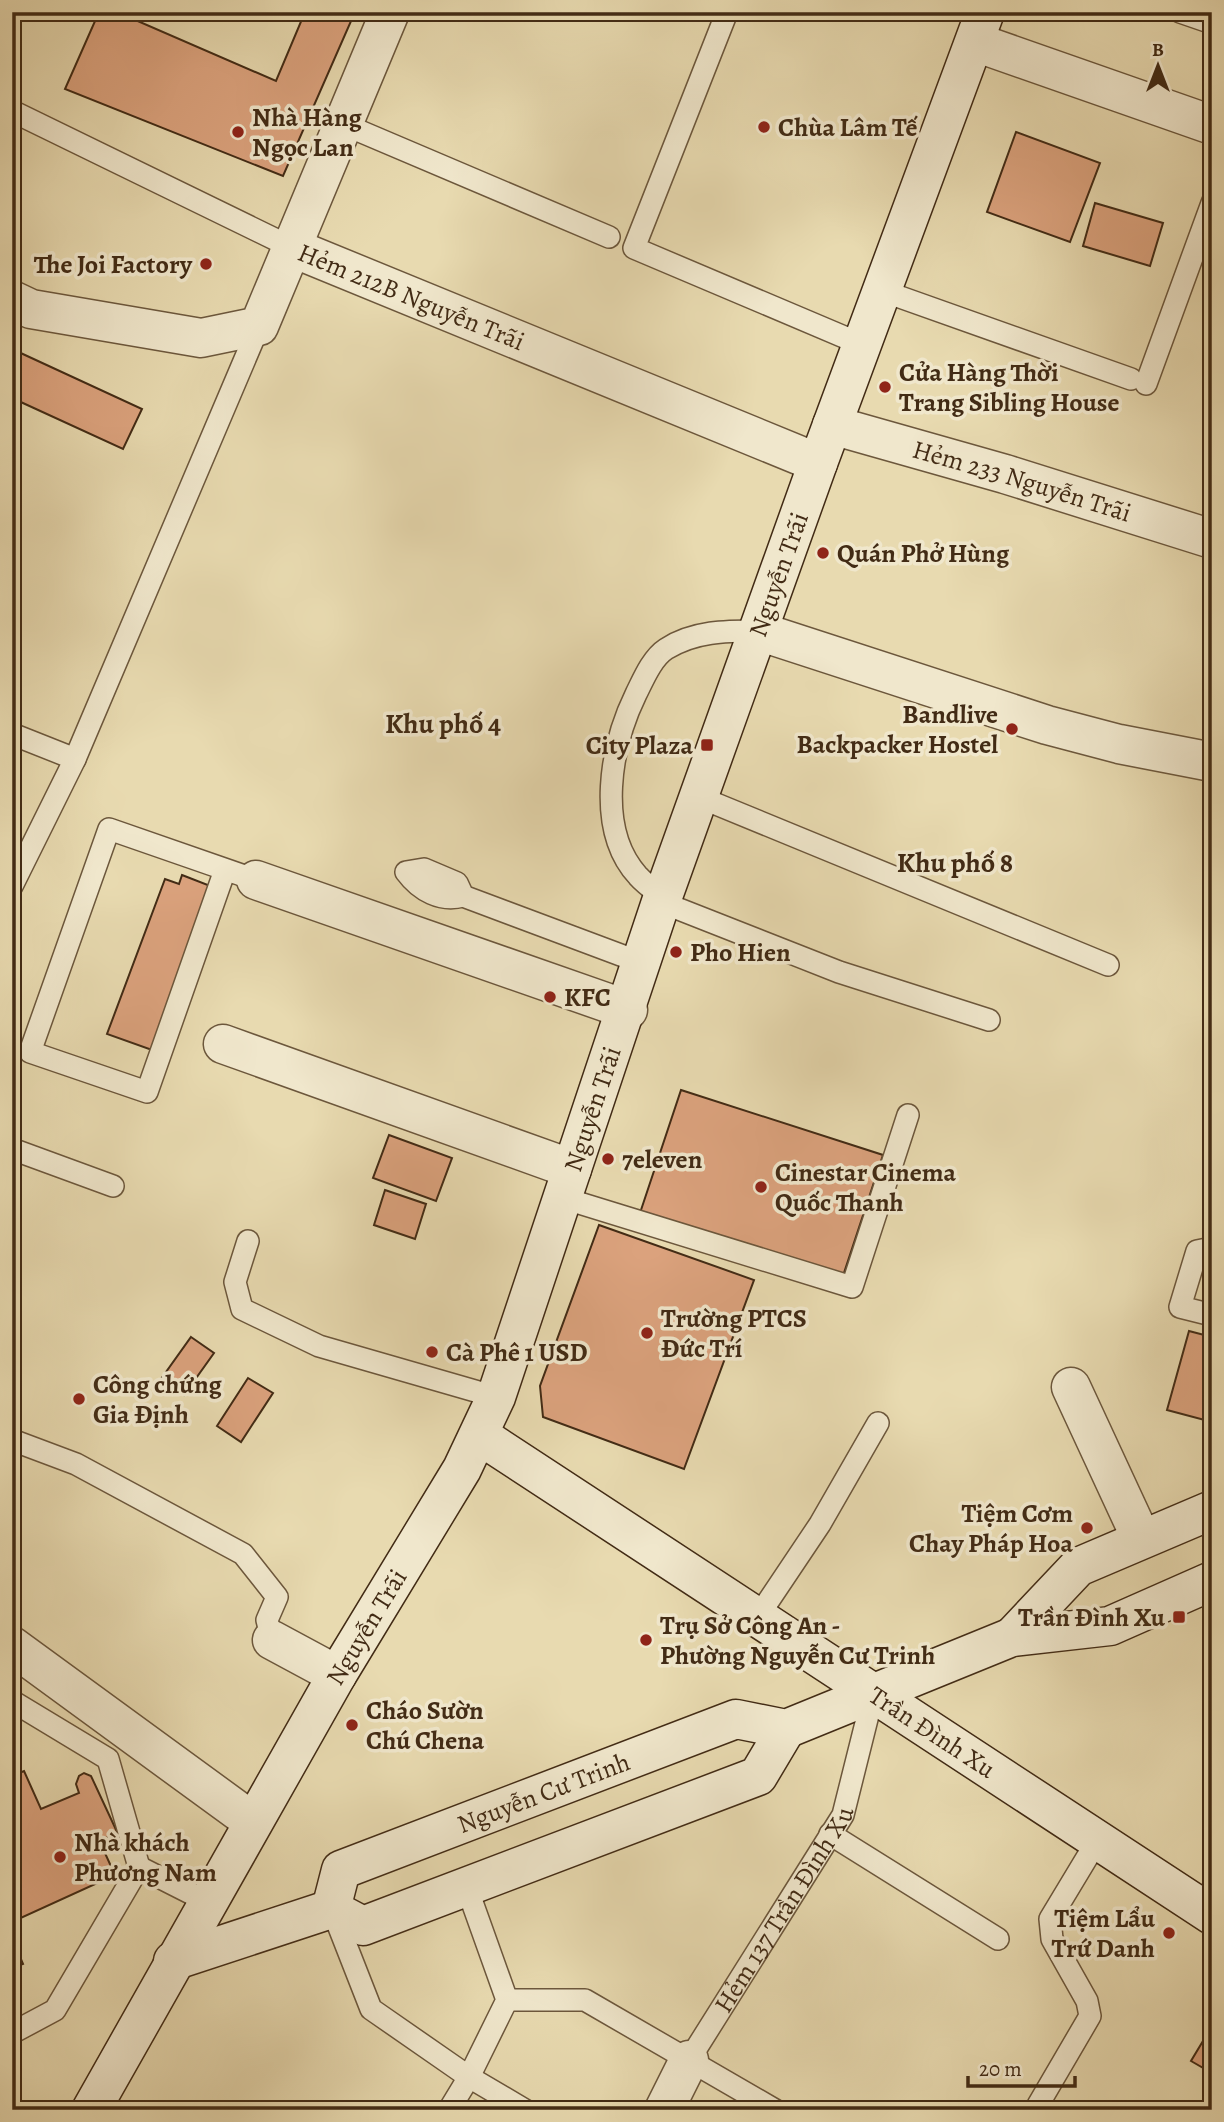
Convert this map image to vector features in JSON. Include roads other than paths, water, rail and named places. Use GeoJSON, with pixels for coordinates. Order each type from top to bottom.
{"type":"FeatureCollection","features":[{"type":"Feature","properties":{"kind":"street"},"geometry":{"type":"LineString","coordinates":[[12,300],[31,309],[201,338],[259,326],[390,12]]}},
{"type":"Feature","properties":{"kind":"street"},"geometry":{"type":"LineString","coordinates":[[980,27],[1212,125]]}},
{"type":"Feature","properties":{"kind":"street","name":"Nguyễn Trãi"},"geometry":{"type":"LineString","coordinates":[[91,2110],[337,1675],[462,1469],[496,1397],[628,1010],[662,900],[818,463],[980,27]]}},
{"type":"Feature","properties":{"kind":"street","name":"Hẻm 212B Nguyễn Trãi"},"geometry":{"type":"LineString","coordinates":[[293,248],[818,463]]}},
{"type":"Feature","properties":{"kind":"street","name":"Hẻm 233 Nguyễn Trãi"},"geometry":{"type":"LineString","coordinates":[[832,425],[1004,474],[1212,539]]}},
{"type":"Feature","properties":{"kind":"street"},"geometry":{"type":"LineString","coordinates":[[758,631],[1047,725],[1119,744],[1212,762]]}},
{"type":"Feature","properties":{"kind":"street"},"geometry":{"type":"LineString","coordinates":[[241,875],[628,1010]]}},
{"type":"Feature","properties":{"kind":"street"},"geometry":{"type":"LineString","coordinates":[[223,1044],[568,1184]]}},
{"type":"Feature","properties":{"kind":"street"},"geometry":{"type":"LineString","coordinates":[[1071,1387],[1141,1538]]}},
{"type":"Feature","properties":{"kind":"street","name":"Trần Ðình Xu"},"geometry":{"type":"LineString","coordinates":[[479,1435],[1212,1915]]}},
{"type":"Feature","properties":{"kind":"street"},"geometry":{"type":"LineString","coordinates":[[1012,1637],[1078,1567],[1212,1510]]}},
{"type":"Feature","properties":{"kind":"street"},"geometry":{"type":"LineString","coordinates":[[173,1961],[331,1909],[362,1926],[467,1888],[758,1776],[786,1729],[1012,1637],[1110,1626],[1212,1581]]}},
{"type":"Feature","properties":{"kind":"street"},"geometry":{"type":"LineString","coordinates":[[272,1640],[337,1675]]}},
{"type":"Feature","properties":{"kind":"street"},"geometry":{"type":"LineString","coordinates":[[12,1646],[253,1822]]}},
{"type":"Feature","properties":{"kind":"street","name":"Nguyễn Cư Trinh"},"geometry":{"type":"LineString","coordinates":[[331,1909],[341,1870],[736,1719],[786,1729]]}},
{"type":"Feature","properties":{"kind":"street","name":"Hẻm 137 Trần Ðình Xu"},"geometry":{"type":"LineString","coordinates":[[664,2110],[689,2060]]}},
{"type":"Feature","properties":{"kind":"lane"},"geometry":{"type":"LineString","coordinates":[[727,12],[634,247],[863,345]]}},
{"type":"Feature","properties":{"kind":"lane"},"geometry":{"type":"LineString","coordinates":[[1180,12],[1212,23]]}},
{"type":"Feature","properties":{"kind":"lane","name":"Hẻm 212B Nguyễn Trãi"},"geometry":{"type":"LineString","coordinates":[[12,111],[293,248]]}},
{"type":"Feature","properties":{"kind":"lane"},"geometry":{"type":"LineString","coordinates":[[343,124],[609,237]]}},
{"type":"Feature","properties":{"kind":"lane"},"geometry":{"type":"LineString","coordinates":[[883,291],[1138,382],[1212,203]]}},
{"type":"Feature","properties":{"kind":"lane"},"geometry":{"type":"LineString","coordinates":[[12,886],[75,759],[259,326]]}},
{"type":"Feature","properties":{"kind":"lane"},"geometry":{"type":"LineString","coordinates":[[758,631],[712,631],[664,650],[645,676],[629,708],[613,754],[613,820],[627,860],[638,876],[662,900],[839,971],[989,1020]]}},
{"type":"Feature","properties":{"kind":"lane"},"geometry":{"type":"LineString","coordinates":[[12,734],[75,759]]}},
{"type":"Feature","properties":{"kind":"lane"},"geometry":{"type":"LineString","coordinates":[[699,797],[1108,965]]}},
{"type":"Feature","properties":{"kind":"lane"},"geometry":{"type":"LineString","coordinates":[[109,829],[241,875],[147,1092],[30,1052],[109,829]]}},
{"type":"Feature","properties":{"kind":"lane"},"geometry":{"type":"LineString","coordinates":[[463,896],[642,963]]}},
{"type":"Feature","properties":{"kind":"lane"},"geometry":{"type":"LineString","coordinates":[[568,1184],[852,1287],[908,1115]]}},
{"type":"Feature","properties":{"kind":"lane"},"geometry":{"type":"LineString","coordinates":[[12,1149],[113,1186]]}},
{"type":"Feature","properties":{"kind":"lane"},"geometry":{"type":"LineString","coordinates":[[248,1241],[235,1282],[242,1309],[318,1346],[496,1397]]}},
{"type":"Feature","properties":{"kind":"lane"},"geometry":{"type":"LineString","coordinates":[[1212,1248],[1197,1251],[1180,1307],[1212,1315]]}},
{"type":"Feature","properties":{"kind":"lane"},"geometry":{"type":"LineString","coordinates":[[757,1618],[820,1524],[878,1423]]}},
{"type":"Feature","properties":{"kind":"lane"},"geometry":{"type":"LineString","coordinates":[[12,1440],[76,1464],[243,1554],[277,1597],[267,1620],[272,1640]]}},
{"type":"Feature","properties":{"kind":"lane","name":"Hẻm 137 Trần Ðình Xu"},"geometry":{"type":"LineString","coordinates":[[689,2060],[843,1815],[873,1695]]}},
{"type":"Feature","properties":{"kind":"lane"},"geometry":{"type":"LineString","coordinates":[[12,1701],[108,1759],[139,1867],[55,2010],[12,2033]]}},
{"type":"Feature","properties":{"kind":"lane"},"geometry":{"type":"LineString","coordinates":[[830,1834],[998,1939]]}},
{"type":"Feature","properties":{"kind":"lane"},"geometry":{"type":"LineString","coordinates":[[1046,2110],[1038,2105],[1090,2016],[1087,2001],[1052,1939],[1050,1919],[1097,1841]]}},
{"type":"Feature","properties":{"kind":"lane"},"geometry":{"type":"LineString","coordinates":[[139,1867],[208,1902]]}},
{"type":"Feature","properties":{"kind":"lane"},"geometry":{"type":"LineString","coordinates":[[449,2110],[469,2077],[507,2000],[467,1888]]}},
{"type":"Feature","properties":{"kind":"lane"},"geometry":{"type":"LineString","coordinates":[[331,1909],[371,2009],[469,2077],[525,2110]]}},
{"type":"Feature","properties":{"kind":"lane"},"geometry":{"type":"LineString","coordinates":[[507,2000],[585,2000],[775,2110]]}},
{"type":"Feature","properties":{"kind":"place","name":"Chùa Lâm Tế"},"geometry":{"type":"Point","coordinates":[764,127]}},
{"type":"Feature","properties":{"kind":"place","name":"Nhà Hàng Ngọc Lan"},"geometry":{"type":"Point","coordinates":[238,132]}},
{"type":"Feature","properties":{"kind":"place","name":"The Joi Factory"},"geometry":{"type":"Point","coordinates":[206,264]}},
{"type":"Feature","properties":{"kind":"place","name":"Cửa Hàng Thời Trang Sibling House"},"geometry":{"type":"Point","coordinates":[885,387]}},
{"type":"Feature","properties":{"kind":"place","name":"Quán Phở Hùng"},"geometry":{"type":"Point","coordinates":[823,553]}},
{"type":"Feature","properties":{"kind":"place","name":"Bandlive Backpacker Hostel"},"geometry":{"type":"Point","coordinates":[1012,729]}},
{"type":"Feature","properties":{"kind":"place","name":"City Plaza"},"geometry":{"type":"Point","coordinates":[707,745]}},
{"type":"Feature","properties":{"kind":"place","name":"Pho Hien"},"geometry":{"type":"Point","coordinates":[676,952]}},
{"type":"Feature","properties":{"kind":"place","name":"KFC"},"geometry":{"type":"Point","coordinates":[550,997]}},
{"type":"Feature","properties":{"kind":"place","name":"7eleven"},"geometry":{"type":"Point","coordinates":[608,1159]}},
{"type":"Feature","properties":{"kind":"place","name":"Cinestar Cinema Quốc Thanh"},"geometry":{"type":"Point","coordinates":[761,1187]}},
{"type":"Feature","properties":{"kind":"place","name":"Trường PTCS Đức Trí"},"geometry":{"type":"Point","coordinates":[647,1333]}},
{"type":"Feature","properties":{"kind":"place","name":"Cà Phê 1 USD"},"geometry":{"type":"Point","coordinates":[432,1352]}},
{"type":"Feature","properties":{"kind":"place","name":"Công chứng Gia Định"},"geometry":{"type":"Point","coordinates":[79,1399]}},
{"type":"Feature","properties":{"kind":"place","name":"Tiệm Cơm Chay Pháp Hoa"},"geometry":{"type":"Point","coordinates":[1087,1528]}},
{"type":"Feature","properties":{"kind":"place","name":"Trần Đình Xu"},"geometry":{"type":"Point","coordinates":[1179,1617]}},
{"type":"Feature","properties":{"kind":"place","name":"Trụ Sở Công An - Phường Nguyễn Cư Trinh"},"geometry":{"type":"Point","coordinates":[646,1640]}},
{"type":"Feature","properties":{"kind":"place","name":"Cháo Sườn Chú Chena"},"geometry":{"type":"Point","coordinates":[352,1725]}},
{"type":"Feature","properties":{"kind":"place","name":"Nhà khách Phương Nam"},"geometry":{"type":"Point","coordinates":[60,1857]}},
{"type":"Feature","properties":{"kind":"place","name":"Tiệm Lẩu Trứ Danh"},"geometry":{"type":"Point","coordinates":[1169,1933]}},
{"type":"Feature","properties":{"kind":"district","name":"Khu phố 4"},"geometry":{"type":"Point","coordinates":[443,724]}},
{"type":"Feature","properties":{"kind":"district","name":"Khu phố 8"},"geometry":{"type":"Point","coordinates":[955,863]}}]}
